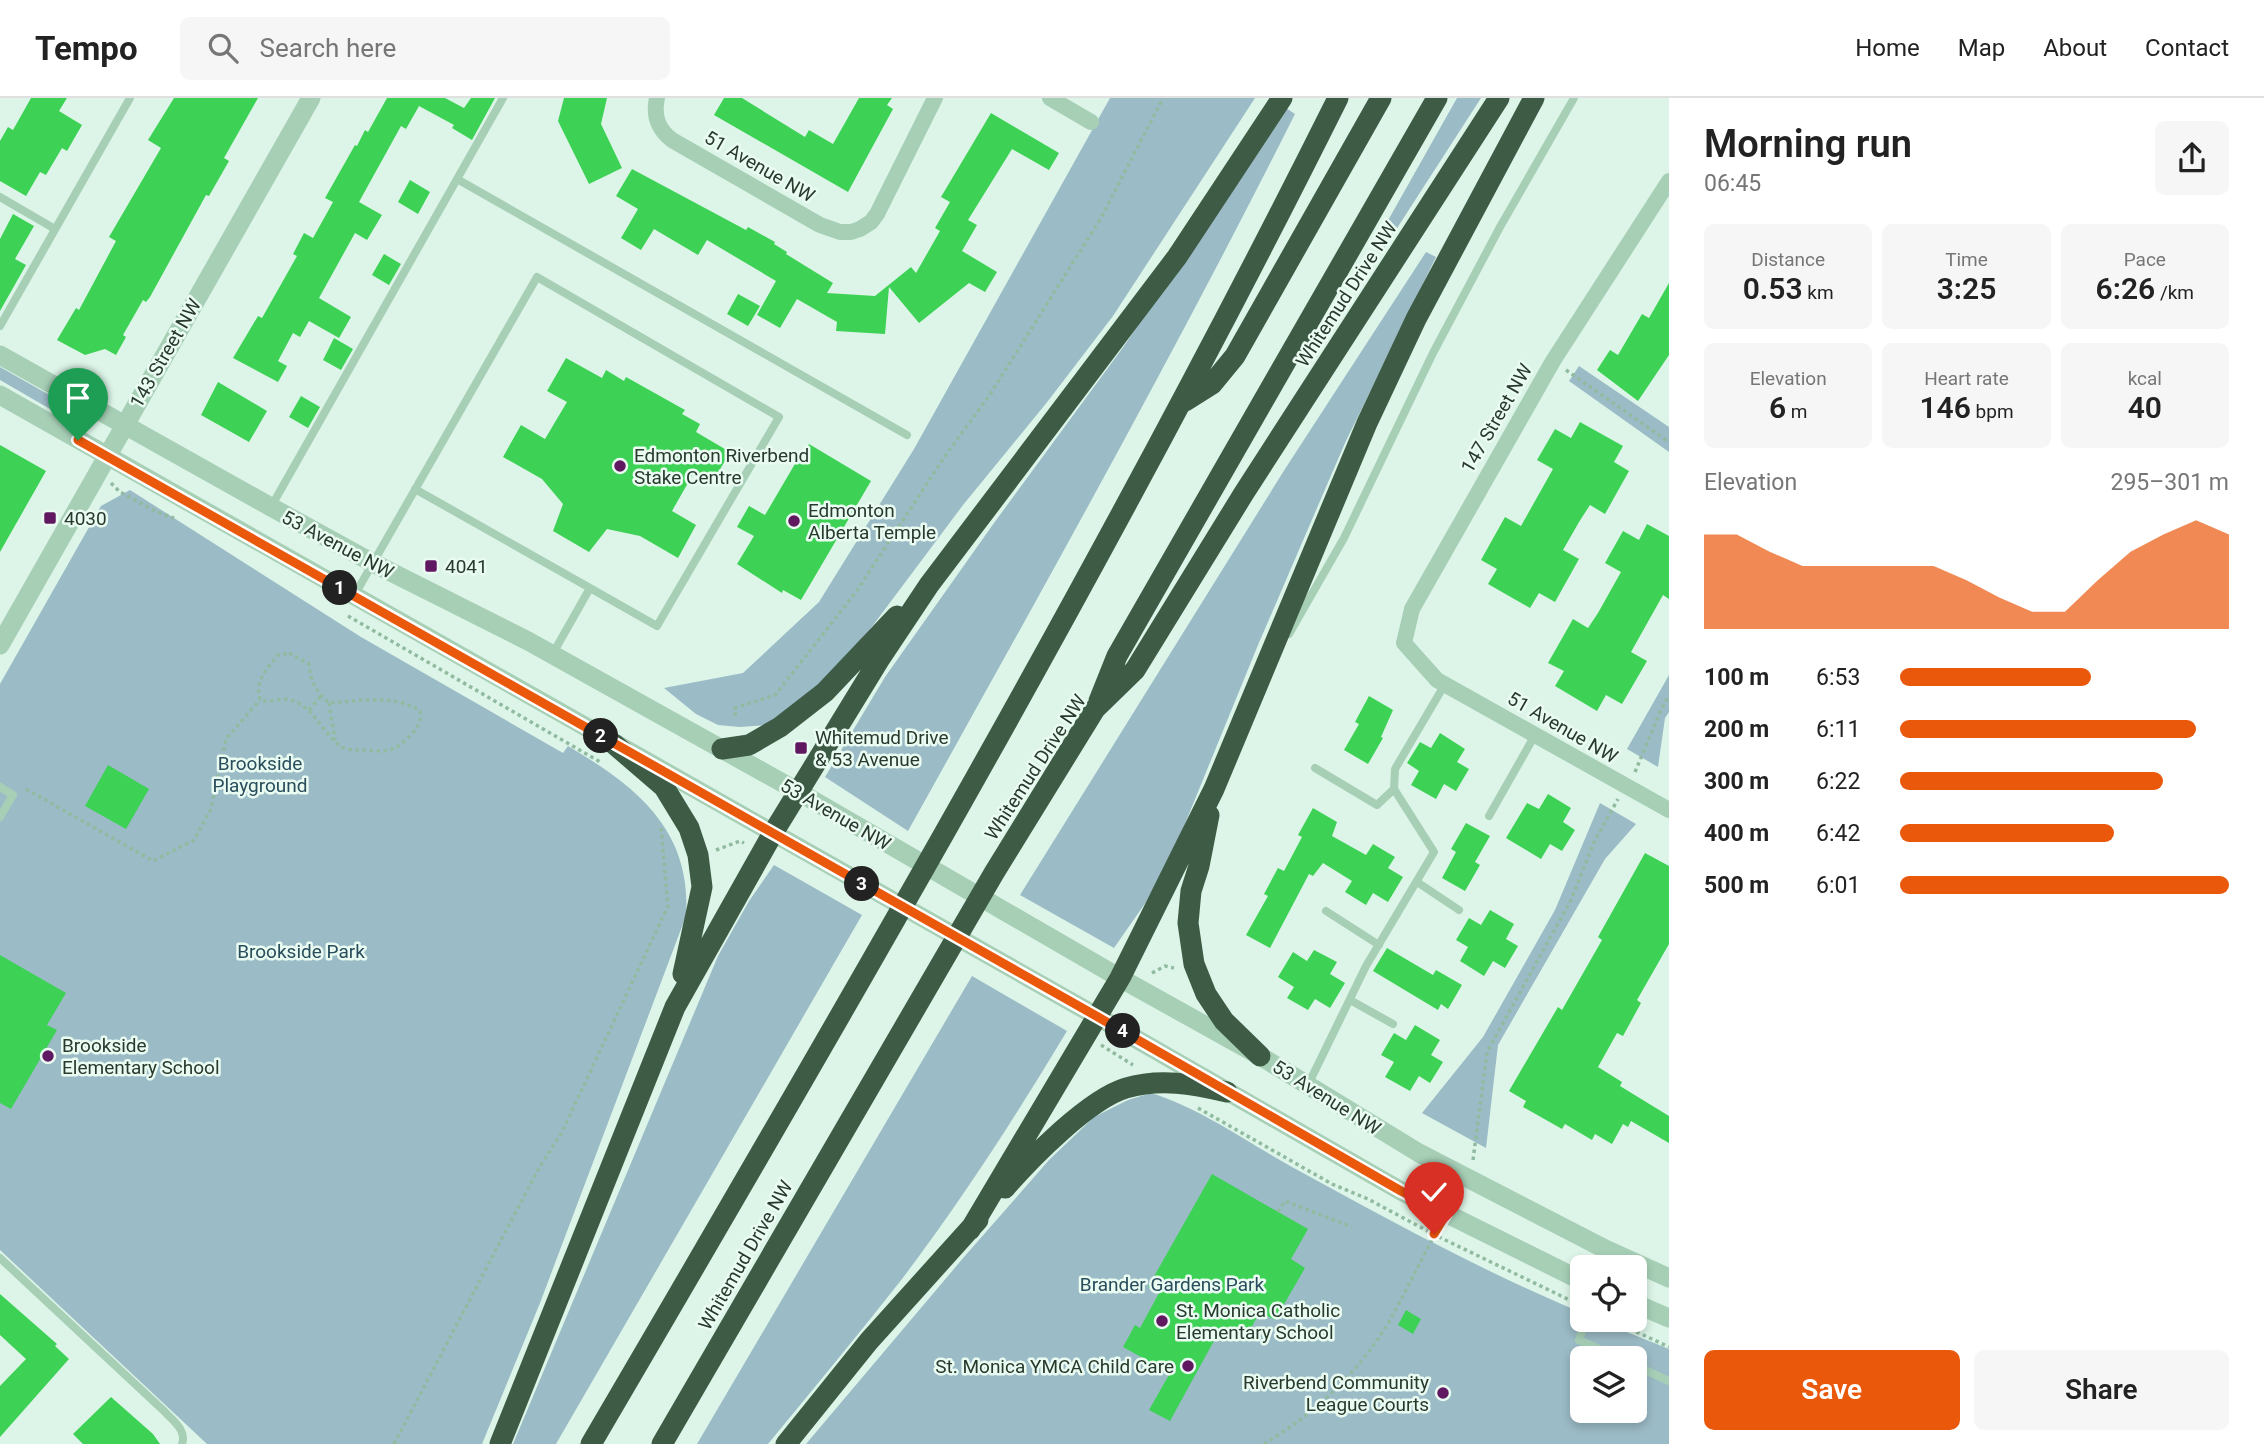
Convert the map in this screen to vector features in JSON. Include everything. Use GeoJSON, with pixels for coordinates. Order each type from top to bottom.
{"type":"FeatureCollection","features":[{"type":"Feature","properties":{"kind":"highway"},"geometry":{"type":"LineString","coordinates":[[500,1444],[675,1007],[797,791],[929,585],[1177,257],[1282,98]]}},
{"type":"Feature","properties":{"kind":"highway","name":"Whitemud Drive NW"},"geometry":{"type":"LineString","coordinates":[[591,1444],[937,843],[1182,403],[1251,273],[1338,98]]}},
{"type":"Feature","properties":{"kind":"highway"},"geometry":{"type":"LineString","coordinates":[[1182,403],[1212,384],[1235,356],[1381,98]]}},
{"type":"Feature","properties":{"kind":"highway"},"geometry":{"type":"LineString","coordinates":[[1095,709],[1117,656],[1437,98]]}},
{"type":"Feature","properties":{"kind":"highway","name":"Whitemud Drive NW"},"geometry":{"type":"LineString","coordinates":[[662,1444],[994,873],[1095,709],[1135,670],[1244,493],[1499,98]]}},
{"type":"Feature","properties":{"kind":"highway"},"geometry":{"type":"LineString","coordinates":[[970,1230],[1120,978],[1214,789],[1367,423],[1416,319],[1534,98]]}},
{"type":"Feature","properties":{"kind":"highway"},"geometry":{"type":"LineString","coordinates":[[722,749],[758,741],[825,692],[929,585]]}},
{"type":"Feature","properties":{"kind":"highway"},"geometry":{"type":"LineString","coordinates":[[614,744],[664,787],[689,828],[698,855],[702,887],[675,1007]]}},
{"type":"Feature","properties":{"kind":"highway"},"geometry":{"type":"LineString","coordinates":[[1214,789],[1199,866],[1191,891],[1188,923],[1194,964],[1206,993],[1224,1021],[1260,1056]]}},
{"type":"Feature","properties":{"kind":"highway"},"geometry":{"type":"LineString","coordinates":[[786,1444],[869,1341],[1014,1178],[1045,1147],[1104,1099],[1123,1089],[1156,1083],[1189,1083],[1227,1092]]}},
{"type":"Feature","properties":{"kind":"street","name":"143 Street NW"},"geometry":{"type":"LineString","coordinates":[[0,645],[311,98]]}},
{"type":"Feature","properties":{"kind":"street","name":"51 Avenue NW"},"geometry":{"type":"LineString","coordinates":[[656,105],[656,120],[665,134],[820,225],[840,232],[860,229],[877,214],[935,98]]}},
{"type":"Feature","properties":{"kind":"street"},"geometry":{"type":"LineString","coordinates":[[1050,98],[1091,122]]}},
{"type":"Feature","properties":{"kind":"street","name":"147 Street NW"},"geometry":{"type":"LineString","coordinates":[[1441,682],[1404,643],[1412,609],[1553,361],[1669,181]]}},
{"type":"Feature","properties":{"kind":"street","name":"53 Avenue NW"},"geometry":{"type":"LineString","coordinates":[[0,355],[373,564],[552,655],[797,791],[1260,1056],[1419,1153],[1600,1255]]}},
{"type":"Feature","properties":{"kind":"street","name":"53 Avenue NW"},"geometry":{"type":"LineString","coordinates":[[0,395],[1401,1191],[1570,1275]]}},
{"type":"Feature","properties":{"kind":"street","name":"51 Avenue NW"},"geometry":{"type":"LineString","coordinates":[[1441,682],[1669,810]]}},
{"type":"Feature","properties":{"kind":"street","name":"53 Avenue NW"},"geometry":{"type":"LineString","coordinates":[[1647,1271],[1669,1278]]}},
{"type":"Feature","properties":{"kind":"street"},"geometry":{"type":"LineString","coordinates":[[1647,1309],[1669,1318]]}},
{"type":"Feature","properties":{"kind":"lane"},"geometry":{"type":"LineString","coordinates":[[0,326],[130,98]]}},
{"type":"Feature","properties":{"kind":"lane"},"geometry":{"type":"LineString","coordinates":[[271,508],[503,98]]}},
{"type":"Feature","properties":{"kind":"lane"},"geometry":{"type":"LineString","coordinates":[[1256,691],[1344,538],[1439,341],[1574,98]]}},
{"type":"Feature","properties":{"kind":"lane"},"geometry":{"type":"LineString","coordinates":[[457,179],[907,435]]}},
{"type":"Feature","properties":{"kind":"lane"},"geometry":{"type":"LineString","coordinates":[[0,197],[55,229]]}},
{"type":"Feature","properties":{"kind":"lane"},"geometry":{"type":"LineString","coordinates":[[354,596],[373,564],[415,489],[537,277],[779,417],[657,626],[415,489]]}},
{"type":"Feature","properties":{"kind":"lane"},"geometry":{"type":"LineString","coordinates":[[552,655],[590,588]]}},
{"type":"Feature","properties":{"kind":"lane"},"geometry":{"type":"LineString","coordinates":[[1308,1085],[1379,945],[1434,852],[1394,789],[1395,769],[1441,682]]}},
{"type":"Feature","properties":{"kind":"lane"},"geometry":{"type":"LineString","coordinates":[[1489,816],[1535,735]]}},
{"type":"Feature","properties":{"kind":"lane"},"geometry":{"type":"LineString","coordinates":[[1315,768],[1377,805],[1394,789]]}},
{"type":"Feature","properties":{"kind":"lane"},"geometry":{"type":"LineString","coordinates":[[0,787],[13,795],[0,817]]}},
{"type":"Feature","properties":{"kind":"lane"},"geometry":{"type":"LineString","coordinates":[[1416,881],[1459,910]]}},
{"type":"Feature","properties":{"kind":"lane"},"geometry":{"type":"LineString","coordinates":[[1326,911],[1379,945]]}},
{"type":"Feature","properties":{"kind":"lane"},"geometry":{"type":"LineString","coordinates":[[1350,1000],[1392,1024]]}},
{"type":"Feature","properties":{"kind":"lane"},"geometry":{"type":"LineString","coordinates":[[0,1258],[164,1411],[182,1430],[182,1444]]}},
{"type":"Feature","properties":{"kind":"lane"},"geometry":{"type":"LineString","coordinates":[[1582,1332],[1579,1340],[1592,1346]]}},
{"type":"Feature","properties":{"kind":"lane"},"geometry":{"type":"LineString","coordinates":[[1647,1371],[1669,1381]]}},
{"type":"Feature","properties":{"kind":"path"},"geometry":{"type":"LineString","coordinates":[[735,716],[735,708],[775,695],[856,592],[989,396],[1101,218],[1163,98]]}},
{"type":"Feature","properties":{"kind":"path"},"geometry":{"type":"LineString","coordinates":[[1553,361],[1669,442]]}},
{"type":"Feature","properties":{"kind":"path"},"geometry":{"type":"LineString","coordinates":[[116,486],[120,492],[156,512],[180,520]]}},
{"type":"Feature","properties":{"kind":"path"},"geometry":{"type":"LineString","coordinates":[[340,611],[607,766]]}},
{"type":"Feature","properties":{"kind":"path"},"geometry":{"type":"LineString","coordinates":[[260,700],[257,689],[262,675],[278,655],[289,653],[300,657],[309,664],[311,680],[329,703],[335,740]]}},
{"type":"Feature","properties":{"kind":"path"},"geometry":{"type":"LineString","coordinates":[[1465,1177],[1476,1156],[1487,1052],[1571,900],[1595,841],[1640,763],[1669,695]]}},
{"type":"Feature","properties":{"kind":"path"},"geometry":{"type":"LineString","coordinates":[[309,710],[321,696]]}},
{"type":"Feature","properties":{"kind":"path"},"geometry":{"type":"LineString","coordinates":[[260,700],[266,702],[286,697],[309,710],[327,734],[343,748],[388,752],[397,748],[412,734],[421,716],[420,711],[407,704],[375,699],[329,703]]}},
{"type":"Feature","properties":{"kind":"path"},"geometry":{"type":"LineString","coordinates":[[24,788],[153,861],[194,840],[211,809],[226,739],[260,700]]}},
{"type":"Feature","properties":{"kind":"path"},"geometry":{"type":"LineString","coordinates":[[662,821],[669,836]]}},
{"type":"Feature","properties":{"kind":"path"},"geometry":{"type":"LineString","coordinates":[[394,1444],[540,1166],[561,1134],[668,906],[661,828]]}},
{"type":"Feature","properties":{"kind":"path"},"geometry":{"type":"LineString","coordinates":[[1145,976],[1165,966],[1179,969]]}},
{"type":"Feature","properties":{"kind":"path"},"geometry":{"type":"LineString","coordinates":[[1205,1112],[1332,1184],[1368,1199],[1570,1300]]}},
{"type":"Feature","properties":{"kind":"path"},"geometry":{"type":"LineString","coordinates":[[1278,1212],[1285,1201],[1352,1227]]}},
{"type":"Feature","properties":{"kind":"path"},"geometry":{"type":"LineString","coordinates":[[1264,1444],[1284,1432],[1327,1398],[1363,1359],[1387,1324],[1446,1214]]}},
{"type":"Feature","properties":{"kind":"path"},"geometry":{"type":"LineString","coordinates":[[1637,1332],[1669,1347]]}},
{"type":"Feature","properties":{"kind":"green space"},"geometry":{"type":"Polygon","coordinates":[[[1110,98],[1255,98],[1113,316],[963,505],[871,628],[823,684],[769,725],[718,725],[696,714],[664,688],[743,673],[819,602],[914,449],[1110,98]]]}},
{"type":"Feature","properties":{"kind":"green space"},"geometry":{"type":"Polygon","coordinates":[[[1457,98],[1481,98],[1381,253],[1373,247],[1457,98]]]}},
{"type":"Feature","properties":{"kind":"green space"},"geometry":{"type":"Polygon","coordinates":[[[1286,108],[1295,114],[1202,295],[908,831],[825,777],[885,677],[1124,346],[1286,108]]]}},
{"type":"Feature","properties":{"kind":"green space"},"geometry":{"type":"Polygon","coordinates":[[[1426,252],[1436,257],[1345,443],[1258,645],[1171,858],[1146,902],[1114,948],[1020,895],[1285,469],[1426,252]]]}},
{"type":"Feature","properties":{"kind":"green space"},"geometry":{"type":"Polygon","coordinates":[[[1579,366],[1669,427],[1669,452],[1569,381],[1579,366]]]}},
{"type":"Feature","properties":{"kind":"green space"},"geometry":{"type":"Polygon","coordinates":[[[0,367],[76,410],[88,423],[86,425],[69,420],[0,380],[0,367]]]}},
{"type":"Feature","properties":{"kind":"green space","name":"Brookside Park"},"geometry":{"type":"Polygon","coordinates":[[[130,490],[361,637],[563,753],[568,746],[593,761],[616,777],[655,814],[680,859],[685,886],[686,916],[540,1303],[482,1444],[207,1444],[0,1250],[0,684],[101,506],[130,490]]]}},
{"type":"Feature","properties":{"kind":"green space"},"geometry":{"type":"Polygon","coordinates":[[[1669,675],[1669,712],[1665,718],[1658,767],[1627,749],[1669,675]]]}},
{"type":"Feature","properties":{"kind":"green space"},"geometry":{"type":"Polygon","coordinates":[[[1600,803],[1636,824],[1605,859],[1498,1045],[1486,1148],[1422,1113],[1483,1037],[1555,910],[1600,803]]]}},
{"type":"Feature","properties":{"kind":"green space"},"geometry":{"type":"Polygon","coordinates":[[[774,865],[862,915],[556,1444],[513,1444],[718,956],[749,901],[774,865]]]}},
{"type":"Feature","properties":{"kind":"green space"},"geometry":{"type":"Polygon","coordinates":[[[972,976],[1067,1031],[946,1219],[869,1321],[768,1444],[697,1444],[972,976]]]}},
{"type":"Feature","properties":{"kind":"green space","name":"Brander Gardens Park"},"geometry":{"type":"Polygon","coordinates":[[[1151,1093],[1169,1099],[1223,1126],[1292,1167],[1435,1244],[1570,1308],[1570,1332],[1627,1332],[1669,1349],[1669,1444],[806,1444],[1049,1160],[1094,1117],[1128,1100],[1151,1093]]]}},
{"type":"Feature","properties":{"kind":"building"},"geometry":{"type":"Polygon","coordinates":[[[31,98],[67,98],[59,111],[82,125],[67,151],[62,148],[46,175],[40,172],[26,196],[0,181],[0,141],[8,127],[13,130],[31,98]]]}},
{"type":"Feature","properties":{"kind":"building"},"geometry":{"type":"Polygon","coordinates":[[[174,98],[258,98],[224,158],[229,161],[209,196],[206,195],[150,297],[146,302],[143,300],[123,335],[126,337],[116,355],[105,349],[85,355],[57,340],[76,308],[79,310],[116,241],[109,237],[161,148],[148,140],[174,98]]]}},
{"type":"Feature","properties":{"kind":"building"},"geometry":{"type":"Polygon","coordinates":[[[387,98],[445,98],[464,108],[471,98],[495,98],[472,140],[452,128],[454,125],[419,106],[406,129],[401,126],[359,202],[382,215],[367,240],[355,233],[319,298],[351,317],[339,338],[309,321],[300,337],[293,333],[278,361],[287,366],[278,382],[233,358],[258,316],[262,318],[297,256],[293,254],[304,233],[313,238],[333,202],[325,198],[355,145],[357,146],[365,130],[368,132],[387,98]]]}},
{"type":"Feature","properties":{"kind":"building"},"geometry":{"type":"Polygon","coordinates":[[[564,98],[607,98],[601,124],[622,168],[589,184],[558,121],[564,98]]]}},
{"type":"Feature","properties":{"kind":"building"},"geometry":{"type":"Polygon","coordinates":[[[724,98],[742,98],[805,137],[809,130],[833,144],[859,98],[892,98],[887,105],[893,109],[848,192],[714,115],[724,98]]]}},
{"type":"Feature","properties":{"kind":"building"},"geometry":{"type":"Polygon","coordinates":[[[991,113],[1059,153],[1049,170],[1012,149],[968,220],[977,225],[962,251],[997,272],[985,292],[969,283],[919,323],[889,287],[885,334],[836,331],[837,322],[797,299],[780,328],[757,315],[776,281],[707,240],[698,255],[654,229],[641,250],[621,238],[638,209],[616,196],[632,169],[746,230],[748,227],[775,242],[786,254],[833,283],[827,293],[875,296],[911,267],[916,273],[940,231],[935,228],[950,202],[941,197],[991,113]]]}},
{"type":"Feature","properties":{"kind":"building"},"geometry":{"type":"Polygon","coordinates":[[[410,180],[430,192],[418,214],[398,202],[410,180]]]}},
{"type":"Feature","properties":{"kind":"building"},"geometry":{"type":"Polygon","coordinates":[[[13,214],[34,226],[15,259],[26,265],[0,311],[0,239],[13,214]]]}},
{"type":"Feature","properties":{"kind":"building"},"geometry":{"type":"Polygon","coordinates":[[[384,254],[401,264],[389,285],[372,275],[384,254]]]}},
{"type":"Feature","properties":{"kind":"building"},"geometry":{"type":"Polygon","coordinates":[[[1669,283],[1669,355],[1638,401],[1597,370],[1610,350],[1618,355],[1642,314],[1649,318],[1669,283]]]}},
{"type":"Feature","properties":{"kind":"building"},"geometry":{"type":"Polygon","coordinates":[[[738,294],[760,306],[748,326],[727,314],[738,294]]]}},
{"type":"Feature","properties":{"kind":"building"},"geometry":{"type":"Polygon","coordinates":[[[334,338],[353,349],[341,370],[323,360],[334,338]]]}},
{"type":"Feature","properties":{"kind":"building","name":"Edmonton Riverbend Stake Centre"},"geometry":{"type":"Polygon","coordinates":[[[566,358],[602,378],[606,370],[624,381],[626,377],[685,410],[682,414],[700,424],[696,432],[730,452],[711,485],[693,474],[672,511],[696,525],[678,558],[640,536],[607,529],[589,552],[553,531],[563,504],[542,479],[503,457],[521,425],[545,439],[567,402],[547,391],[566,358]]]}},
{"type":"Feature","properties":{"kind":"building"},"geometry":{"type":"Polygon","coordinates":[[[218,382],[267,411],[249,442],[201,415],[218,382]]]}},
{"type":"Feature","properties":{"kind":"building"},"geometry":{"type":"Polygon","coordinates":[[[301,396],[320,407],[308,428],[289,417],[301,396]]]}},
{"type":"Feature","properties":{"kind":"building"},"geometry":{"type":"Polygon","coordinates":[[[1580,422],[1623,446],[1614,462],[1629,471],[1605,514],[1590,505],[1563,550],[1579,559],[1555,602],[1539,593],[1530,608],[1488,584],[1497,569],[1481,560],[1505,517],[1521,526],[1553,469],[1537,460],[1555,429],[1571,438],[1580,422]]]}},
{"type":"Feature","properties":{"kind":"building","name":"Edmonton Alberta Temple"},"geometry":{"type":"Polygon","coordinates":[[[809,444],[871,481],[801,600],[783,590],[782,593],[737,564],[754,536],[737,527],[749,506],[765,515],[809,444]]]}},
{"type":"Feature","properties":{"kind":"building"},"geometry":{"type":"Polygon","coordinates":[[[0,445],[46,471],[0,552],[0,445]]]}},
{"type":"Feature","properties":{"kind":"building"},"geometry":{"type":"Polygon","coordinates":[[[1647,524],[1669,536],[1669,599],[1663,595],[1631,652],[1647,661],[1622,704],[1606,695],[1597,711],[1555,686],[1564,671],[1548,663],[1573,619],[1588,628],[1598,613],[1621,572],[1605,563],[1623,531],[1639,540],[1647,524]]]}},
{"type":"Feature","properties":{"kind":"building"},"geometry":{"type":"Polygon","coordinates":[[[1369,696],[1393,710],[1381,737],[1383,738],[1368,764],[1344,750],[1359,724],[1355,722],[1369,696]]]}},
{"type":"Feature","properties":{"kind":"building"},"geometry":{"type":"Polygon","coordinates":[[[1440,733],[1465,749],[1457,762],[1469,769],[1456,791],[1444,784],[1436,799],[1411,785],[1419,771],[1407,763],[1420,742],[1431,748],[1440,733]]]}},
{"type":"Feature","properties":{"kind":"building"},"geometry":{"type":"Polygon","coordinates":[[[108,765],[149,789],[126,829],[85,806],[108,765]]]}},
{"type":"Feature","properties":{"kind":"building"},"geometry":{"type":"Polygon","coordinates":[[[1548,794],[1571,808],[1563,822],[1575,830],[1562,851],[1550,844],[1541,859],[1506,838],[1527,803],[1539,809],[1548,794]]]}},
{"type":"Feature","properties":{"kind":"building"},"geometry":{"type":"Polygon","coordinates":[[[1313,808],[1337,822],[1332,836],[1366,855],[1373,844],[1395,857],[1388,868],[1403,877],[1388,902],[1373,893],[1366,905],[1345,892],[1352,881],[1323,863],[1313,876],[1309,874],[1270,948],[1246,935],[1268,896],[1264,894],[1278,868],[1284,871],[1302,837],[1298,835],[1313,808]]]}},
{"type":"Feature","properties":{"kind":"building"},"geometry":{"type":"Polygon","coordinates":[[[1466,823],[1490,836],[1475,862],[1480,865],[1465,891],[1442,878],[1456,852],[1451,849],[1466,823]]]}},
{"type":"Feature","properties":{"kind":"building"},"geometry":{"type":"Polygon","coordinates":[[[1645,853],[1669,866],[1669,944],[1637,1000],[1641,1003],[1623,1036],[1617,1033],[1598,1067],[1622,1082],[1620,1086],[1669,1116],[1669,1143],[1631,1121],[1628,1127],[1623,1124],[1612,1144],[1595,1134],[1592,1140],[1565,1124],[1562,1129],[1523,1107],[1526,1101],[1509,1091],[1558,1007],[1562,1010],[1602,940],[1598,937],[1645,853]]]}},
{"type":"Feature","properties":{"kind":"building"},"geometry":{"type":"Polygon","coordinates":[[[1490,910],[1514,924],[1506,939],[1518,946],[1505,968],[1493,961],[1484,976],[1460,961],[1468,947],[1456,940],[1469,918],[1481,925],[1490,910]]]}},
{"type":"Feature","properties":{"kind":"building"},"geometry":{"type":"Polygon","coordinates":[[[1387,948],[1433,975],[1436,970],[1462,985],[1448,1009],[1441,1004],[1438,1010],[1373,971],[1387,948]]]}},
{"type":"Feature","properties":{"kind":"building"},"geometry":{"type":"Polygon","coordinates":[[[1314,950],[1337,962],[1330,974],[1345,983],[1330,1008],[1315,999],[1308,1010],[1287,998],[1294,987],[1278,977],[1293,952],[1307,961],[1314,950]]]}},
{"type":"Feature","properties":{"kind":"building"},"geometry":{"type":"Polygon","coordinates":[[[0,955],[66,993],[47,1025],[57,1030],[11,1109],[0,1103],[0,955]]]}},
{"type":"Feature","properties":{"kind":"building"},"geometry":{"type":"Polygon","coordinates":[[[1415,1025],[1440,1040],[1431,1055],[1443,1062],[1430,1083],[1419,1076],[1410,1091],[1385,1077],[1394,1062],[1381,1055],[1394,1033],[1406,1040],[1415,1025]]]}},
{"type":"Feature","properties":{"kind":"building"},"geometry":{"type":"Polygon","coordinates":[[[1212,1174],[1308,1229],[1291,1259],[1305,1268],[1275,1320],[1260,1312],[1243,1342],[1221,1328],[1170,1421],[1149,1410],[1170,1373],[1123,1347],[1135,1325],[1140,1328],[1159,1293],[1148,1287],[1212,1174]]]}},
{"type":"Feature","properties":{"kind":"building"},"geometry":{"type":"Polygon","coordinates":[[[0,1294],[57,1344],[55,1346],[69,1359],[0,1437],[0,1386],[26,1359],[0,1335],[0,1294]]]}},
{"type":"Feature","properties":{"kind":"building"},"geometry":{"type":"Polygon","coordinates":[[[1406,1310],[1421,1319],[1413,1334],[1398,1325],[1406,1310]]]}},
{"type":"Feature","properties":{"kind":"building"},"geometry":{"type":"Polygon","coordinates":[[[111,1397],[153,1434],[160,1444],[83,1444],[73,1434],[111,1397]]]}},
{"type":"Feature","properties":{"kind":"place","name":"Edmonton Riverbend Stake Centre"},"geometry":{"type":"Point","coordinates":[620,466]}},
{"type":"Feature","properties":{"kind":"place","name":"4030"},"geometry":{"type":"Point","coordinates":[50,518]}},
{"type":"Feature","properties":{"kind":"place","name":"Edmonton Alberta Temple"},"geometry":{"type":"Point","coordinates":[794,521]}},
{"type":"Feature","properties":{"kind":"place","name":"4041"},"geometry":{"type":"Point","coordinates":[431,566]}},
{"type":"Feature","properties":{"kind":"place","name":"Whitemud Drive & 53 Avenue"},"geometry":{"type":"Point","coordinates":[801,748]}},
{"type":"Feature","properties":{"kind":"place","name":"Brookside Elementary School"},"geometry":{"type":"Point","coordinates":[48,1056]}},
{"type":"Feature","properties":{"kind":"place","name":"St. Monica Catholic Elementary School"},"geometry":{"type":"Point","coordinates":[1162,1321]}},
{"type":"Feature","properties":{"kind":"place","name":"St. Monica YMCA Child Care"},"geometry":{"type":"Point","coordinates":[1188,1366]}},
{"type":"Feature","properties":{"kind":"place","name":"Riverbend Community League Courts"},"geometry":{"type":"Point","coordinates":[1443,1393]}},
{"type":"Feature","properties":{"kind":"route"},"geometry":{"type":"LineString","coordinates":[[78,440],[1401,1191],[1446,1214],[1434,1234]]}},
{"type":"Feature","properties":{"kind":"park label","name":"Brookside Playground"},"geometry":{"type":"Point","coordinates":[260,774]}}]}
